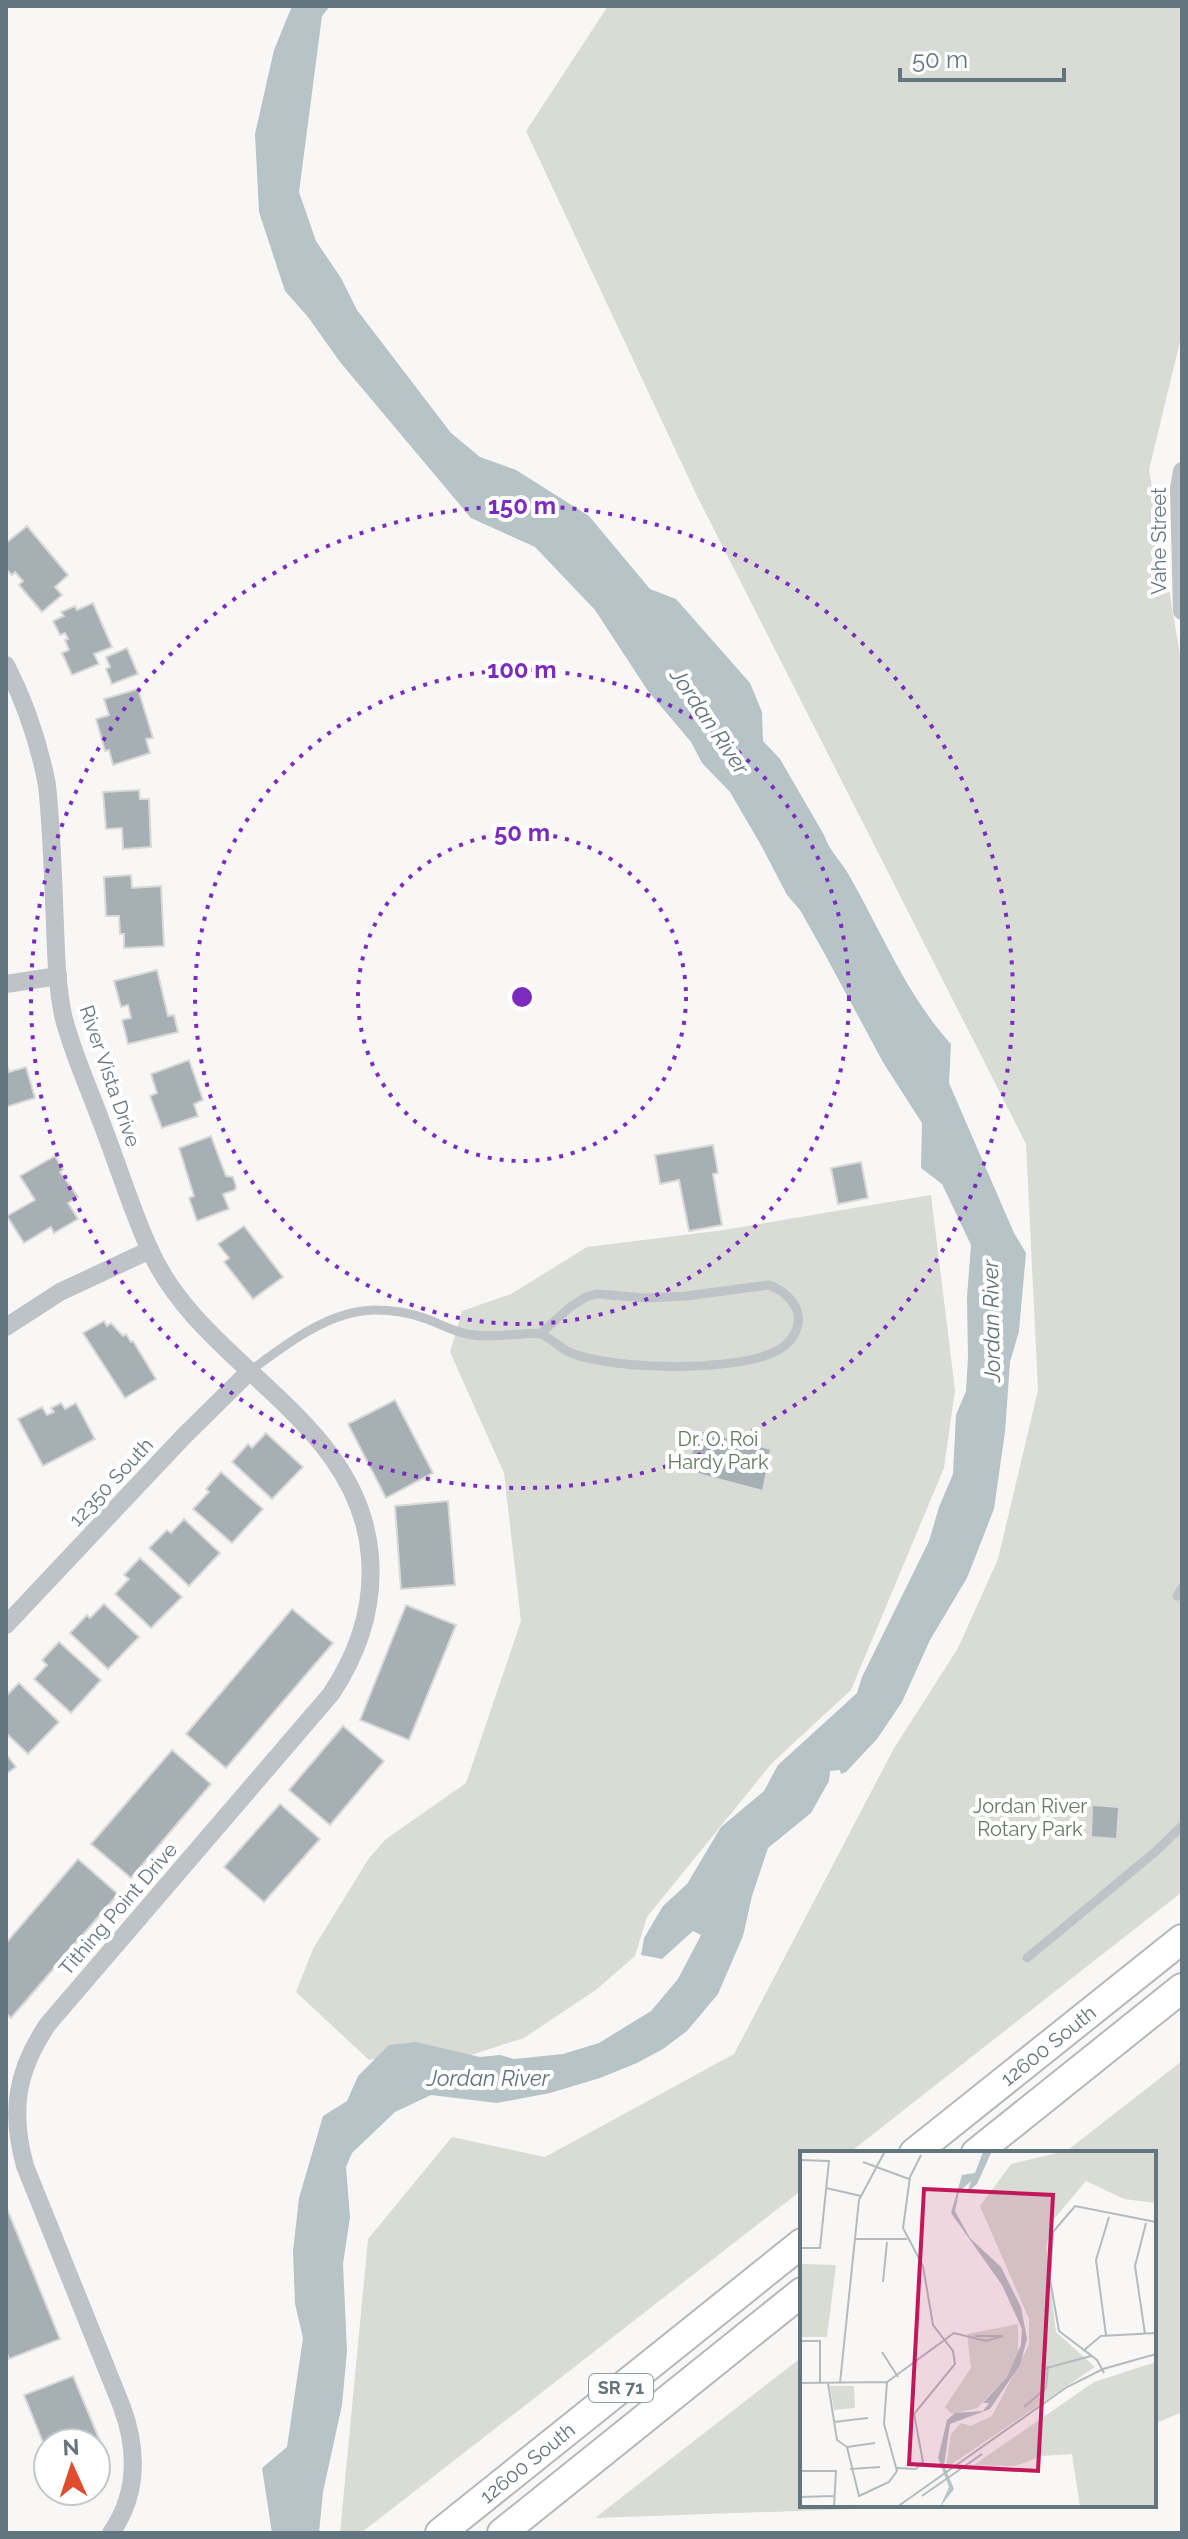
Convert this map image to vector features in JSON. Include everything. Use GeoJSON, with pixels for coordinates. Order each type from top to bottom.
{"type":"FeatureCollection","features":[{"type":"Feature","properties":{"kind":"main road","name":"12600 South"},"geometry":{"type":"LineString","coordinates":[[917,2151],[1182,1939]]}},
{"type":"Feature","properties":{"kind":"main road","name":"12600 South"},"geometry":{"type":"LineString","coordinates":[[978,2151],[1182,1988]]}},
{"type":"Feature","properties":{"kind":"main road","name":"12600 South"},"geometry":{"type":"LineString","coordinates":[[440,2533],[800,2245]]}},
{"type":"Feature","properties":{"kind":"main road","name":"12600 South"},"geometry":{"type":"LineString","coordinates":[[502,2533],[800,2294]]}},
{"type":"Feature","properties":{"kind":"street","name":"Vahe Street"},"geometry":{"type":"LineString","coordinates":[[1182,471],[1179,488],[1182,611]]}},
{"type":"Feature","properties":{"kind":"street","name":"River Vista Drive"},"geometry":{"type":"LineString","coordinates":[[6,665],[27,709],[47,785],[58,976],[63,1015],[75,1052],[150,1250],[173,1291],[199,1323],[250,1371]]}},
{"type":"Feature","properties":{"kind":"street"},"geometry":{"type":"LineString","coordinates":[[6,984],[58,976]]}},
{"type":"Feature","properties":{"kind":"street"},"geometry":{"type":"LineString","coordinates":[[6,1327],[60,1292],[150,1250]]}},
{"type":"Feature","properties":{"kind":"street","name":"12350 South"},"geometry":{"type":"LineString","coordinates":[[6,1625],[184,1436],[250,1371]]}},
{"type":"Feature","properties":{"kind":"street","name":"Tithing Point Drive"},"geometry":{"type":"LineString","coordinates":[[111,2533],[126,2507],[132,2484],[133,2444],[122,2407],[25,2166],[17,2130],[22,2074],[28,2057],[48,2024],[331,1694],[362,1635],[370,1592],[369,1546],[360,1511],[346,1478],[304,1424],[250,1371]]}},
{"type":"Feature","properties":{"kind":"lane"},"geometry":{"type":"LineString","coordinates":[[250,1371],[282,1347],[319,1326],[346,1314],[373,1310],[407,1313],[467,1334],[540,1334],[570,1353],[602,1361],[689,1367],[773,1353],[791,1341],[799,1319],[789,1298],[769,1285],[686,1296],[647,1298],[596,1294],[570,1307],[540,1334]]}},
{"type":"Feature","properties":{"kind":"lane"},"geometry":{"type":"LineString","coordinates":[[1027,1958],[1182,1826]]}},
{"type":"Feature","properties":{"kind":"green space","name":"Jordan River Rotary Park"},"geometry":{"type":"Polygon","coordinates":[[[608,6],[1182,6],[1182,333],[1149,470],[1182,667],[1182,1892],[852,2151],[800,2151],[800,2192],[361,2533],[340,2533],[368,2239],[452,2137],[545,2157],[734,2054],[893,1750],[958,1648],[998,1559],[1038,1390],[1026,1144],[697,496],[526,131],[608,6]]]}},
{"type":"Feature","properties":{"kind":"green space","name":"Dr. O. Roi Hardy Park"},"geometry":{"type":"Polygon","coordinates":[[[931,1195],[955,1390],[944,1468],[851,1690],[772,1763],[647,1917],[635,1956],[597,1989],[524,2038],[452,2061],[419,2050],[369,2060],[296,1992],[313,1949],[369,1858],[386,1839],[466,1783],[521,1621],[504,1473],[450,1352],[462,1311],[511,1294],[587,1247],[724,1230],[931,1195]]]}},
{"type":"Feature","properties":{"kind":"green space"},"geometry":{"type":"Polygon","coordinates":[[[1182,2061],[1182,2412],[1156,2423],[1156,2151],[1067,2151],[1182,2061]]]}},
{"type":"Feature","properties":{"kind":"green space"},"geometry":{"type":"Polygon","coordinates":[[[800,2359],[800,2507],[910,2507],[595,2518],[800,2359]]]}},
{"type":"Feature","properties":{"kind":"water","name":"Jordan River"},"geometry":{"type":"Polygon","coordinates":[[[292,6],[330,6],[322,16],[299,192],[316,241],[341,278],[357,310],[451,433],[480,457],[516,470],[589,516],[650,589],[676,599],[750,683],[762,712],[763,741],[780,759],[921,1006],[951,1044],[949,1083],[1014,1233],[1026,1253],[1019,1331],[1010,1362],[1005,1432],[994,1509],[967,1578],[930,1640],[902,1702],[877,1739],[846,1772],[830,1771],[829,1781],[811,1813],[768,1848],[743,1936],[718,1994],[687,2031],[637,2063],[550,2093],[497,2103],[431,2095],[395,2112],[352,2153],[346,2167],[350,2217],[343,2264],[347,2351],[342,2405],[323,2492],[319,2533],[272,2533],[262,2468],[287,2447],[303,2338],[295,2304],[293,2251],[299,2198],[323,2116],[347,2101],[358,2076],[389,2045],[416,2042],[480,2057],[500,2055],[514,2059],[563,2054],[599,2043],[651,2011],[678,1979],[701,1935],[693,1931],[662,1959],[641,1955],[644,1938],[663,1906],[687,1884],[721,1827],[764,1791],[778,1765],[857,1693],[929,1541],[953,1474],[956,1415],[966,1391],[971,1245],[942,1184],[921,1168],[922,1123],[884,1064],[800,910],[787,895],[730,792],[702,763],[691,742],[648,691],[595,610],[535,547],[471,518],[340,362],[285,291],[259,212],[255,134],[274,50],[292,6]]]}},
{"type":"Feature","properties":{"kind":"building"},"geometry":{"type":"Polygon","coordinates":[[[27,526],[68,575],[55,587],[62,595],[42,612],[19,585],[23,581],[15,572],[12,575],[6,569],[6,543],[27,526]]]}},
{"type":"Feature","properties":{"kind":"building"},"geometry":{"type":"Polygon","coordinates":[[[93,603],[112,647],[94,654],[99,664],[72,675],[62,653],[69,650],[65,640],[68,639],[65,633],[60,635],[53,621],[64,616],[61,612],[75,606],[77,610],[93,603]]]}},
{"type":"Feature","properties":{"kind":"building"},"geometry":{"type":"Polygon","coordinates":[[[127,648],[138,674],[112,684],[106,669],[110,667],[106,657],[127,648]]]}},
{"type":"Feature","properties":{"kind":"building"},"geometry":{"type":"Polygon","coordinates":[[[138,689],[153,738],[146,739],[150,753],[113,765],[109,750],[105,751],[96,719],[109,715],[104,699],[138,689]]]}},
{"type":"Feature","properties":{"kind":"building"},"geometry":{"type":"Polygon","coordinates":[[[139,790],[140,799],[149,799],[151,847],[123,849],[122,828],[106,829],[103,792],[139,790]]]}},
{"type":"Feature","properties":{"kind":"building"},"geometry":{"type":"Polygon","coordinates":[[[131,875],[132,888],[161,886],[164,946],[124,948],[119,916],[106,916],[104,877],[131,875]]]}},
{"type":"Feature","properties":{"kind":"building"},"geometry":{"type":"Polygon","coordinates":[[[157,970],[168,1016],[174,1015],[178,1032],[128,1044],[122,1020],[131,1018],[128,1005],[121,1007],[114,981],[157,970]]]}},
{"type":"Feature","properties":{"kind":"building"},"geometry":{"type":"Polygon","coordinates":[[[189,1060],[203,1100],[194,1104],[198,1116],[162,1128],[150,1096],[157,1093],[151,1074],[189,1060]]]}},
{"type":"Feature","properties":{"kind":"building"},"geometry":{"type":"Polygon","coordinates":[[[6,1063],[9,1072],[26,1067],[35,1098],[6,1107],[6,1063]]]}},
{"type":"Feature","properties":{"kind":"building"},"geometry":{"type":"Polygon","coordinates":[[[211,1136],[226,1176],[233,1177],[236,1186],[235,1190],[223,1194],[229,1209],[197,1221],[189,1198],[194,1196],[179,1148],[211,1136]]]}},
{"type":"Feature","properties":{"kind":"building"},"geometry":{"type":"Polygon","coordinates":[[[713,1145],[718,1173],[713,1174],[722,1225],[689,1231],[679,1180],[660,1184],[655,1155],[713,1145]]]}},
{"type":"Feature","properties":{"kind":"building"},"geometry":{"type":"Polygon","coordinates":[[[55,1156],[63,1170],[60,1172],[78,1197],[68,1203],[78,1219],[54,1233],[51,1227],[24,1243],[7,1216],[35,1200],[20,1176],[55,1156]]]}},
{"type":"Feature","properties":{"kind":"building"},"geometry":{"type":"Polygon","coordinates":[[[861,1162],[868,1198],[838,1204],[831,1168],[861,1162]]]}},
{"type":"Feature","properties":{"kind":"building"},"geometry":{"type":"Polygon","coordinates":[[[244,1226],[283,1277],[253,1299],[224,1262],[229,1258],[218,1244],[244,1226]]]}},
{"type":"Feature","properties":{"kind":"building"},"geometry":{"type":"Polygon","coordinates":[[[104,1321],[107,1326],[111,1323],[123,1336],[126,1334],[133,1341],[156,1379],[125,1398],[83,1333],[104,1321]]]}},
{"type":"Feature","properties":{"kind":"building"},"geometry":{"type":"Polygon","coordinates":[[[395,1400],[433,1473],[386,1498],[348,1424],[395,1400]]]}},
{"type":"Feature","properties":{"kind":"building"},"geometry":{"type":"Polygon","coordinates":[[[61,1403],[65,1409],[76,1403],[95,1439],[43,1466],[18,1419],[42,1407],[47,1415],[54,1412],[51,1408],[61,1403]]]}},
{"type":"Feature","properties":{"kind":"building"},"geometry":{"type":"Polygon","coordinates":[[[698,1430],[771,1449],[763,1491],[687,1471],[698,1430]]]}},
{"type":"Feature","properties":{"kind":"building"},"geometry":{"type":"Polygon","coordinates":[[[266,1433],[303,1467],[272,1499],[232,1462],[248,1444],[252,1448],[266,1433]]]}},
{"type":"Feature","properties":{"kind":"building"},"geometry":{"type":"Polygon","coordinates":[[[221,1472],[263,1509],[232,1543],[193,1509],[209,1492],[206,1489],[221,1472]]]}},
{"type":"Feature","properties":{"kind":"building"},"geometry":{"type":"Polygon","coordinates":[[[448,1501],[455,1585],[401,1589],[395,1506],[448,1501]]]}},
{"type":"Feature","properties":{"kind":"building"},"geometry":{"type":"Polygon","coordinates":[[[184,1519],[220,1553],[189,1586],[149,1548],[167,1530],[171,1533],[184,1519]]]}},
{"type":"Feature","properties":{"kind":"building"},"geometry":{"type":"Polygon","coordinates":[[[140,1558],[182,1597],[151,1628],[115,1594],[129,1579],[124,1575],[140,1558]]]}},
{"type":"Feature","properties":{"kind":"building"},"geometry":{"type":"Polygon","coordinates":[[[104,1604],[139,1637],[108,1669],[70,1633],[87,1615],[90,1618],[104,1604]]]}},
{"type":"Feature","properties":{"kind":"building"},"geometry":{"type":"Polygon","coordinates":[[[406,1605],[456,1625],[409,1740],[360,1720],[406,1605]]]}},
{"type":"Feature","properties":{"kind":"building"},"geometry":{"type":"Polygon","coordinates":[[[292,1609],[333,1643],[226,1768],[186,1734],[292,1609]]]}},
{"type":"Feature","properties":{"kind":"building"},"geometry":{"type":"Polygon","coordinates":[[[59,1642],[101,1680],[71,1713],[34,1679],[47,1665],[42,1660],[59,1642]]]}},
{"type":"Feature","properties":{"kind":"building"},"geometry":{"type":"Polygon","coordinates":[[[19,1683],[59,1722],[28,1754],[6,1733],[6,1696],[19,1683]]]}},
{"type":"Feature","properties":{"kind":"building"},"geometry":{"type":"Polygon","coordinates":[[[343,1726],[384,1761],[330,1825],[289,1790],[343,1726]]]}},
{"type":"Feature","properties":{"kind":"building"},"geometry":{"type":"Polygon","coordinates":[[[172,1750],[211,1784],[131,1878],[91,1844],[172,1750]]]}},
{"type":"Feature","properties":{"kind":"building"},"geometry":{"type":"Polygon","coordinates":[[[6,1754],[16,1767],[6,1774],[6,1754]]]}},
{"type":"Feature","properties":{"kind":"building"},"geometry":{"type":"Polygon","coordinates":[[[280,1804],[320,1839],[264,1902],[224,1867],[280,1804]]]}},
{"type":"Feature","properties":{"kind":"building"},"geometry":{"type":"Polygon","coordinates":[[[1092,1805],[1119,1807],[1117,1839],[1091,1837],[1092,1805]]]}},
{"type":"Feature","properties":{"kind":"building"},"geometry":{"type":"Polygon","coordinates":[[[78,1859],[118,1894],[11,2018],[6,2013],[6,1943],[78,1859]]]}},
{"type":"Feature","properties":{"kind":"building"},"geometry":{"type":"Polygon","coordinates":[[[6,2206],[60,2339],[9,2359],[6,2351],[6,2206]]]}},
{"type":"Feature","properties":{"kind":"building"},"geometry":{"type":"Polygon","coordinates":[[[73,2376],[94,2427],[37,2427],[24,2395],[73,2376]]]}}]}
